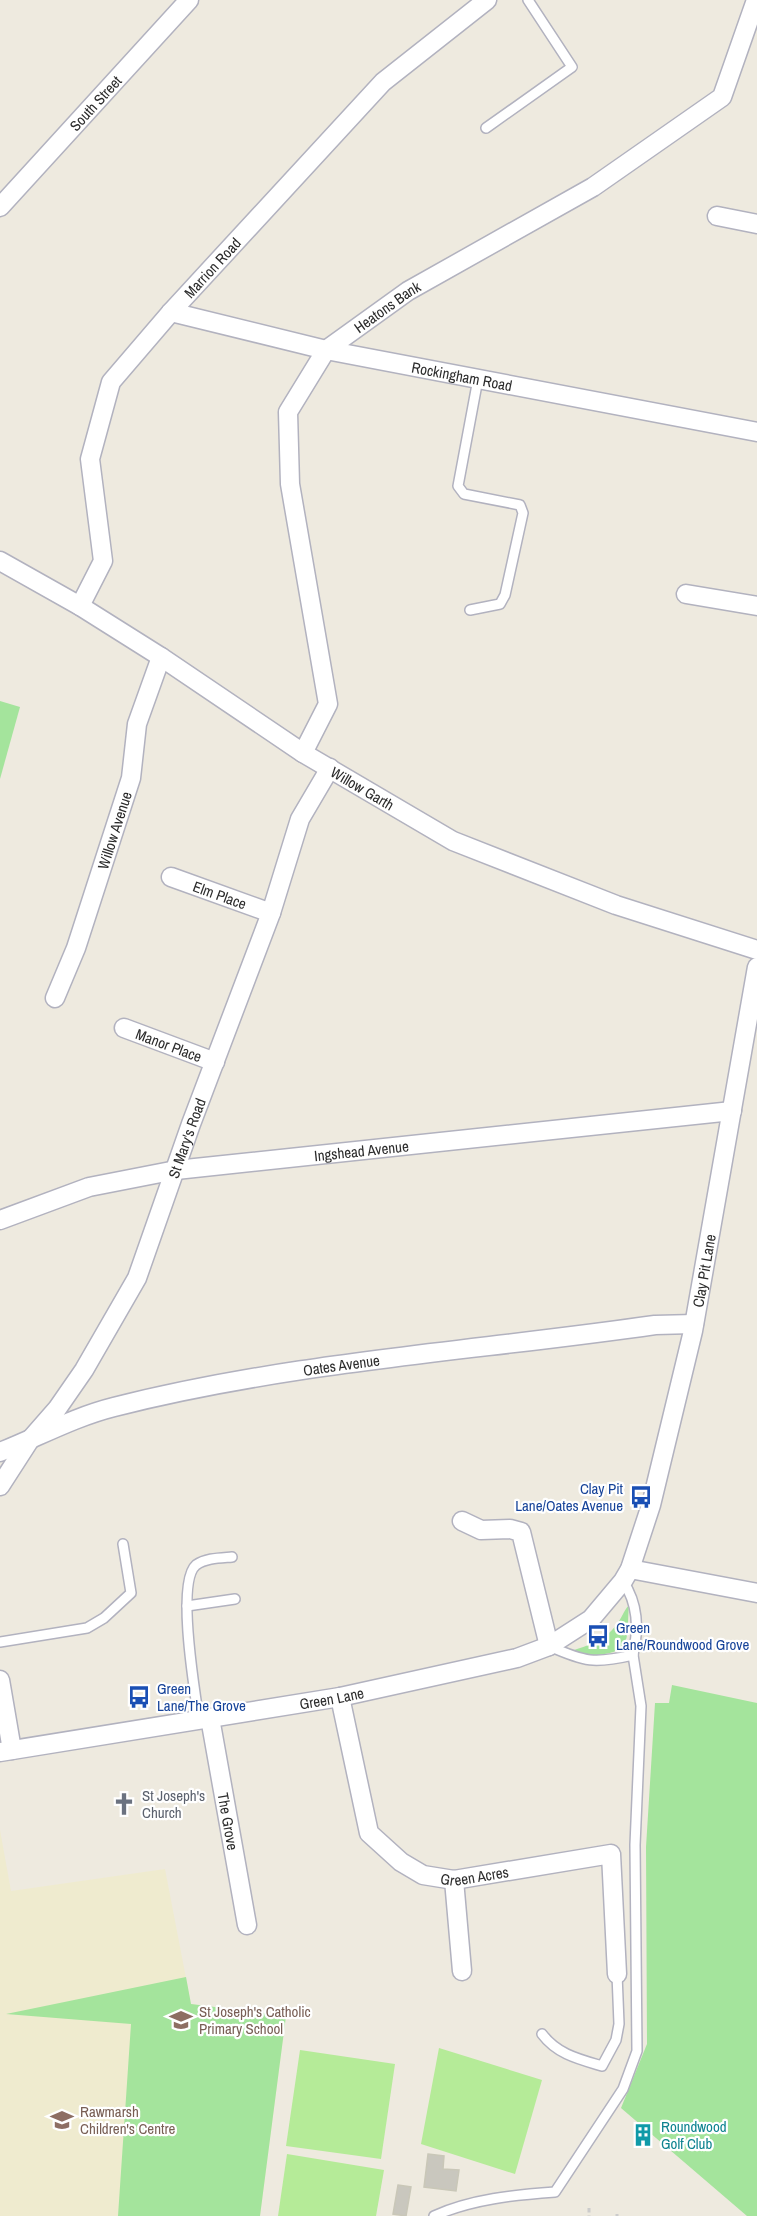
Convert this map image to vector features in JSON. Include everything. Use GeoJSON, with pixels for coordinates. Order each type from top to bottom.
{"type":"FeatureCollection","features":[{"type":"Feature","properties":{"kind":"street","name":"South Street"},"geometry":{"type":"LineString","coordinates":[[0,207],[189,0]]}},
{"type":"Feature","properties":{"kind":"street","name":"Marrion Road"},"geometry":{"type":"LineString","coordinates":[[80,606],[103,561],[90,459],[111,382],[171,312],[383,81],[487,0]]}},
{"type":"Feature","properties":{"kind":"street","name":"Heatons Bank"},"geometry":{"type":"LineString","coordinates":[[303,753],[328,704],[290,484],[288,412],[326,350],[408,291],[593,187],[722,97],[756,0]]}},
{"type":"Feature","properties":{"kind":"street"},"geometry":{"type":"LineString","coordinates":[[717,216],[757,224]]}},
{"type":"Feature","properties":{"kind":"street","name":"Rockingham Road"},"geometry":{"type":"LineString","coordinates":[[171,312],[326,350],[757,432]]}},
{"type":"Feature","properties":{"kind":"street","name":"Willow Garth"},"geometry":{"type":"LineString","coordinates":[[0,561],[80,606],[161,657],[303,753],[453,841],[616,905],[757,950]]}},
{"type":"Feature","properties":{"kind":"street"},"geometry":{"type":"LineString","coordinates":[[686,594],[757,606]]}},
{"type":"Feature","properties":{"kind":"street","name":"Willow Avenue"},"geometry":{"type":"LineString","coordinates":[[55,998],[76,948],[131,778],[137,724],[161,657]]}},
{"type":"Feature","properties":{"kind":"street","name":"St Mary's Road"},"geometry":{"type":"LineString","coordinates":[[0,1486],[28,1441],[57,1409],[84,1370],[137,1278],[271,913],[300,819],[330,768]]}},
{"type":"Feature","properties":{"kind":"street","name":"Elm Place"},"geometry":{"type":"LineString","coordinates":[[171,878],[271,913]]}},
{"type":"Feature","properties":{"kind":"street","name":"Clay Pit Lane"},"geometry":{"type":"LineString","coordinates":[[626,1575],[651,1505],[694,1324],[732,1111],[751,1033],[757,967]]}},
{"type":"Feature","properties":{"kind":"street","name":"Manor Place"},"geometry":{"type":"LineString","coordinates":[[124,1028],[215,1062]]}},
{"type":"Feature","properties":{"kind":"street","name":"Ingshead Avenue"},"geometry":{"type":"LineString","coordinates":[[0,1221],[89,1187],[176,1170],[732,1111]]}},
{"type":"Feature","properties":{"kind":"street","name":"Oates Avenue"},"geometry":{"type":"LineString","coordinates":[[0,1452],[53,1428],[112,1407],[207,1386],[390,1358],[655,1325],[694,1324]]}},
{"type":"Feature","properties":{"kind":"street"},"geometry":{"type":"LineString","coordinates":[[462,1521],[481,1530],[510,1529],[521,1532],[549,1646]]}},
{"type":"Feature","properties":{"kind":"street"},"geometry":{"type":"LineString","coordinates":[[626,1575],[757,1593]]}},
{"type":"Feature","properties":{"kind":"street","name":"Green Lane"},"geometry":{"type":"LineString","coordinates":[[6,1751],[340,1696],[518,1658],[549,1646],[591,1619],[626,1575]]}},
{"type":"Feature","properties":{"kind":"street"},"geometry":{"type":"LineString","coordinates":[[0,1680],[6,1751]]}},
{"type":"Feature","properties":{"kind":"street","name":"Green Acres"},"geometry":{"type":"LineString","coordinates":[[340,1696],[369,1833],[401,1862],[423,1875],[454,1880],[611,1854],[617,1974]]}},
{"type":"Feature","properties":{"kind":"street","name":"The Grove"},"geometry":{"type":"LineString","coordinates":[[204,1719],[247,1925]]}},
{"type":"Feature","properties":{"kind":"street"},"geometry":{"type":"LineString","coordinates":[[454,1880],[462,1971]]}},
{"type":"Feature","properties":{"kind":"lane"},"geometry":{"type":"LineString","coordinates":[[486,128],[572,67],[528,0]]}},
{"type":"Feature","properties":{"kind":"lane"},"geometry":{"type":"LineString","coordinates":[[470,610],[500,604],[505,595],[523,513],[520,505],[464,494],[459,486],[478,379]]}},
{"type":"Feature","properties":{"kind":"lane"},"geometry":{"type":"LineString","coordinates":[[0,1642],[87,1628],[105,1618],[131,1593],[123,1544]]}},
{"type":"Feature","properties":{"kind":"lane"},"geometry":{"type":"LineString","coordinates":[[204,1719],[187,1606],[189,1579],[194,1567],[205,1560],[232,1557]]}},
{"type":"Feature","properties":{"kind":"lane"},"geometry":{"type":"LineString","coordinates":[[434,2216],[453,2207],[508,2196],[555,2192],[623,2089],[633,2065],[637,2051],[635,1856],[641,1706],[633,1655],[636,1609],[626,1575]]}},
{"type":"Feature","properties":{"kind":"lane"},"geometry":{"type":"LineString","coordinates":[[187,1606],[235,1599]]}},
{"type":"Feature","properties":{"kind":"lane"},"geometry":{"type":"LineString","coordinates":[[549,1646],[580,1660],[598,1662],[633,1655]]}},
{"type":"Feature","properties":{"kind":"lane"},"geometry":{"type":"LineString","coordinates":[[542,2034],[550,2045],[565,2055],[602,2066],[616,2040],[619,2024],[617,1974]]}},
{"type":"Feature","properties":{"kind":"path"},"geometry":{"type":"LineString","coordinates":[[589,2208],[590,2216]]}},
{"type":"Feature","properties":{"kind":"shaded area","name":"St Joseph's Catholic Primary School"},"geometry":{"type":"Polygon","coordinates":[[[0,1830],[11,1891],[165,1869],[191,2004],[286,2016],[260,2216],[0,2216],[0,1830]]]}},
{"type":"Feature","properties":{"kind":"green space"},"geometry":{"type":"Polygon","coordinates":[[[0,701],[20,707],[0,779],[0,701]]]}},
{"type":"Feature","properties":{"kind":"green space"},"geometry":{"type":"Polygon","coordinates":[[[629,1605],[627,1634],[623,1646],[609,1653],[597,1655],[581,1655],[571,1651],[590,1645],[607,1635],[629,1605]]]}},
{"type":"Feature","properties":{"kind":"green space","name":"Roundwood Golf Club"},"geometry":{"type":"Polygon","coordinates":[[[672,1685],[757,1703],[757,2216],[747,2216],[621,2108],[647,2044],[646,1847],[655,1703],[669,1703],[672,1685]]]}},
{"type":"Feature","properties":{"kind":"green space","name":"St Joseph's Catholic Primary School"},"geometry":{"type":"Polygon","coordinates":[[[186,1977],[191,2004],[286,2016],[260,2216],[118,2216],[131,2024],[6,2014],[186,1977]]]}},
{"type":"Feature","properties":{"kind":"green space"},"geometry":{"type":"Polygon","coordinates":[[[439,2048],[542,2080],[515,2174],[421,2144],[439,2048]]]}},
{"type":"Feature","properties":{"kind":"green space"},"geometry":{"type":"Polygon","coordinates":[[[300,2050],[395,2064],[381,2159],[286,2146],[300,2050]]]}},
{"type":"Feature","properties":{"kind":"green space"},"geometry":{"type":"Polygon","coordinates":[[[287,2154],[384,2170],[376,2216],[278,2216],[287,2154]]]}},
{"type":"Feature","properties":{"kind":"building"},"geometry":{"type":"Polygon","coordinates":[[[428,2154],[444,2156],[443,2169],[459,2170],[456,2191],[424,2187],[428,2154]]]}},
{"type":"Feature","properties":{"kind":"building"},"geometry":{"type":"Polygon","coordinates":[[[398,2185],[411,2187],[406,2216],[393,2214],[398,2185]]]}},
{"type":"Feature","properties":{"kind":"place","name":"Clay Pit Lane/Oates Avenue"},"geometry":{"type":"Point","coordinates":[641,1497]}},
{"type":"Feature","properties":{"kind":"place","name":"Green Lane/Roundwood Grove"},"geometry":{"type":"Point","coordinates":[598,1636]}},
{"type":"Feature","properties":{"kind":"place","name":"Green Lane/The Grove"},"geometry":{"type":"Point","coordinates":[139,1697]}},
{"type":"Feature","properties":{"kind":"place","name":"St Joseph's Church"},"geometry":{"type":"Point","coordinates":[124,1804]}},
{"type":"Feature","properties":{"kind":"place","name":"St Joseph's Catholic Primary School"},"geometry":{"type":"Point","coordinates":[181,2020]}},
{"type":"Feature","properties":{"kind":"place","name":"Rawmarsh Children's Centre"},"geometry":{"type":"Point","coordinates":[62,2120]}},
{"type":"Feature","properties":{"kind":"place","name":"Roundwood Golf Club"},"geometry":{"type":"Point","coordinates":[643,2135]}}]}
